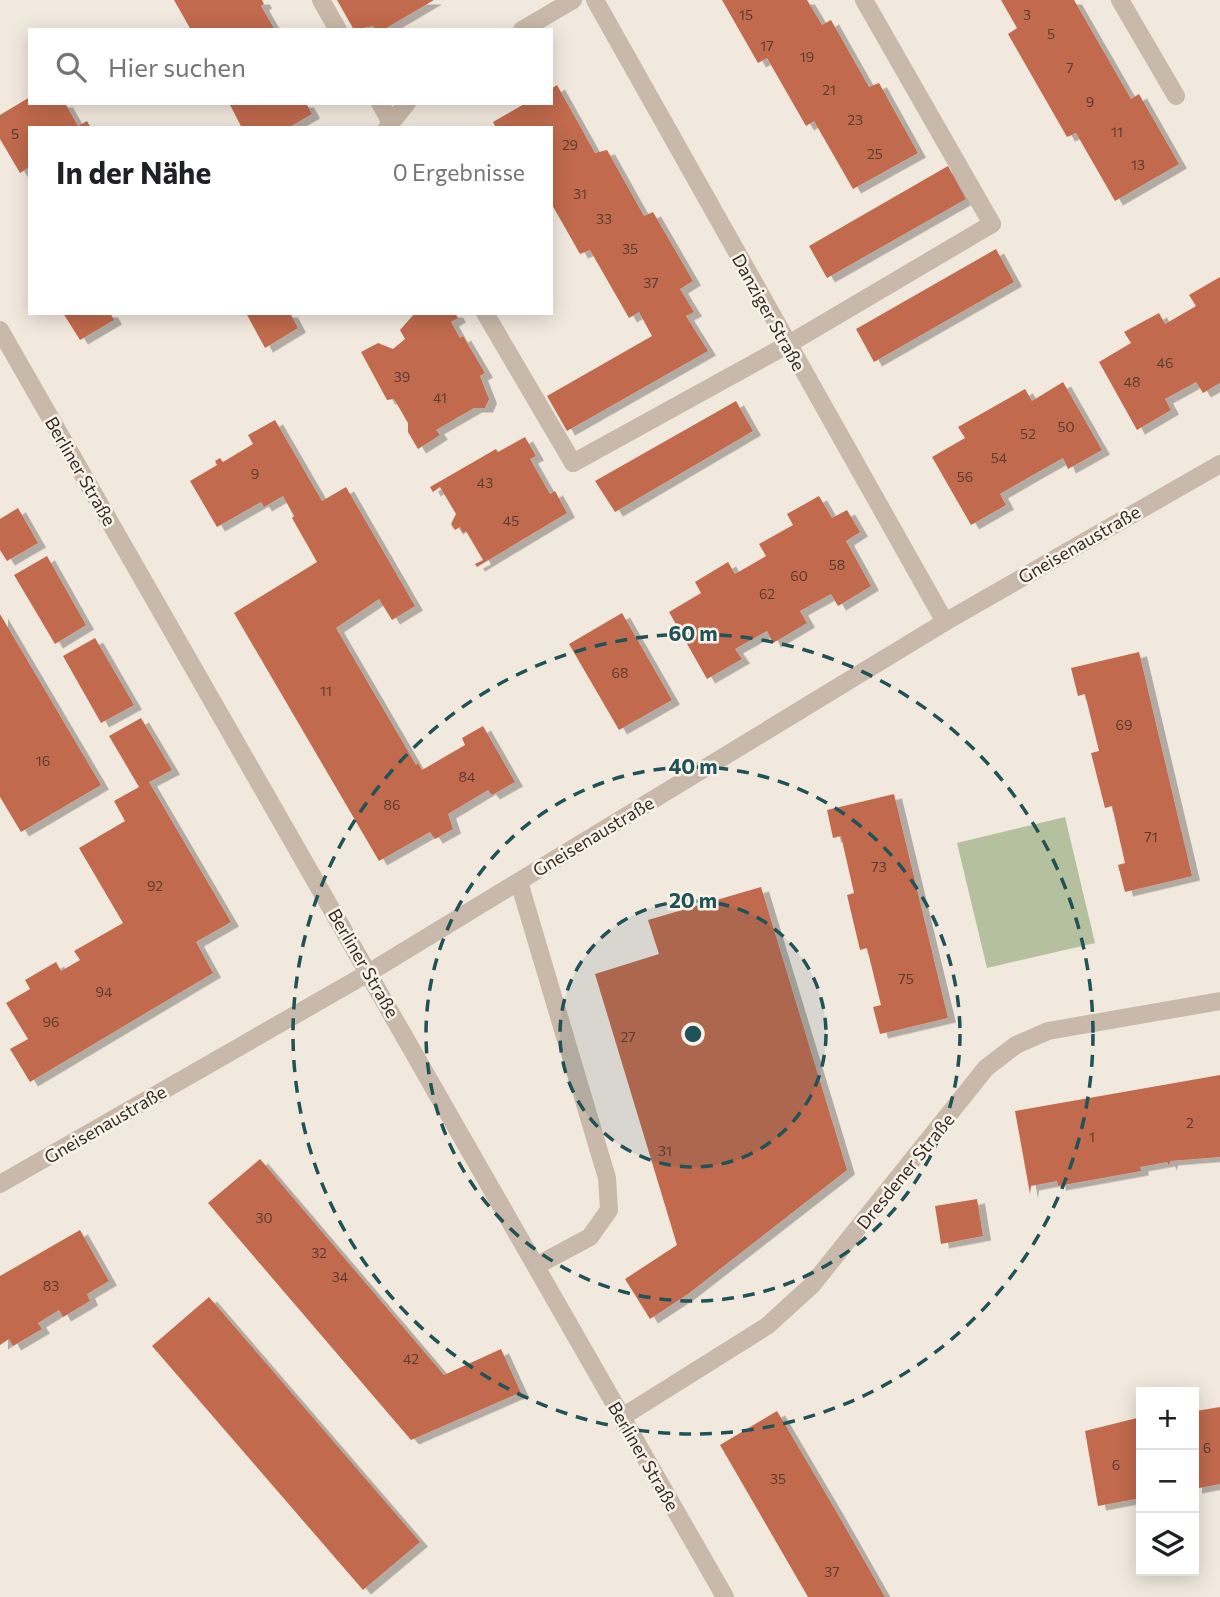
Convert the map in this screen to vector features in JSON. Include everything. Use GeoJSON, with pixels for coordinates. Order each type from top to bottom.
{"type":"FeatureCollection","features":[{"type":"Feature","properties":{"kind":"street"},"geometry":{"type":"LineString","coordinates":[[321,0],[337,28]]}},
{"type":"Feature","properties":{"kind":"street"},"geometry":{"type":"LineString","coordinates":[[526,28],[573,0]]}},
{"type":"Feature","properties":{"kind":"street","name":"Danziger Straße"},"geometry":{"type":"LineString","coordinates":[[595,0],[945,622]]}},
{"type":"Feature","properties":{"kind":"street"},"geometry":{"type":"LineString","coordinates":[[486,315],[573,463],[787,345],[992,224],[864,0]]}},
{"type":"Feature","properties":{"kind":"street"},"geometry":{"type":"LineString","coordinates":[[1121,0],[1175,96]]}},
{"type":"Feature","properties":{"kind":"street"},"geometry":{"type":"LineString","coordinates":[[381,105],[389,125],[405,105]]}},
{"type":"Feature","properties":{"kind":"street","name":"Berliner Straße"},"geometry":{"type":"LineString","coordinates":[[0,330],[370,972],[725,1597]]}},
{"type":"Feature","properties":{"kind":"street","name":"Gneisenaustraße"},"geometry":{"type":"LineString","coordinates":[[0,1184],[370,972],[945,622],[1220,464]]}},
{"type":"Feature","properties":{"kind":"street"},"geometry":{"type":"LineString","coordinates":[[519,882],[607,1178],[608,1189],[608,1210],[590,1237],[536,1266]]}},
{"type":"Feature","properties":{"kind":"street","name":"Dresdener Straße"},"geometry":{"type":"LineString","coordinates":[[622,1417],[767,1326],[812,1285],[986,1068],[1016,1045],[1048,1031],[1220,1001]]}},
{"type":"Feature","properties":{"kind":"green space"},"geometry":{"type":"Polygon","coordinates":[[[1065,817],[1095,943],[987,968],[957,843],[1065,817]]]}},
{"type":"Feature","properties":{"kind":"building"},"geometry":{"type":"Polygon","coordinates":[[[174,0],[262,0],[264,4],[261,6],[274,28],[190,28],[174,0]]]}},
{"type":"Feature","properties":{"kind":"building"},"geometry":{"type":"Polygon","coordinates":[[[337,0],[434,0],[386,28],[353,28],[337,0]]]}},
{"type":"Feature","properties":{"kind":"building"},"geometry":{"type":"Polygon","coordinates":[[[722,0],[807,0],[822,25],[831,20],[869,87],[879,83],[918,153],[853,189],[814,121],[806,126],[767,58],[758,63],[722,0]]]}},
{"type":"Feature","properties":{"kind":"building"},"geometry":{"type":"Polygon","coordinates":[[[1001,0],[1074,0],[1131,99],[1139,94],[1179,164],[1115,201],[1076,133],[1067,137],[1008,34],[1017,28],[1001,0]]]}},
{"type":"Feature","properties":{"kind":"building"},"geometry":{"type":"Polygon","coordinates":[[[557,85],[595,153],[607,150],[644,216],[653,212],[693,281],[680,289],[694,312],[686,316],[708,351],[567,431],[547,396],[652,336],[639,312],[629,318],[590,250],[580,254],[553,207],[553,126],[495,126],[493,122],[523,105],[553,105],[553,88],[557,85]]]}},
{"type":"Feature","properties":{"kind":"building"},"geometry":{"type":"Polygon","coordinates":[[[28,98],[28,105],[66,105],[78,126],[28,126],[28,168],[20,173],[0,139],[0,115],[28,98]]]}},
{"type":"Feature","properties":{"kind":"building"},"geometry":{"type":"Polygon","coordinates":[[[230,105],[307,105],[312,114],[291,126],[241,126],[230,105]]]}},
{"type":"Feature","properties":{"kind":"building"},"geometry":{"type":"Polygon","coordinates":[[[948,166],[966,199],[827,278],[809,246],[948,166]]]}},
{"type":"Feature","properties":{"kind":"building"},"geometry":{"type":"Polygon","coordinates":[[[996,249],[1014,282],[874,362],[856,329],[996,249]]]}},
{"type":"Feature","properties":{"kind":"building"},"geometry":{"type":"Polygon","coordinates":[[[1220,277],[1220,383],[1203,393],[1196,382],[1165,399],[1171,410],[1137,430],[1099,362],[1131,343],[1124,332],[1159,313],[1165,324],[1196,306],[1189,295],[1220,277]]]}},
{"type":"Feature","properties":{"kind":"building"},"geometry":{"type":"Polygon","coordinates":[[[64,315],[111,315],[114,320],[80,340],[64,315]]]}},
{"type":"Feature","properties":{"kind":"building"},"geometry":{"type":"Polygon","coordinates":[[[247,315],[291,315],[298,328],[265,348],[247,315]]]}},
{"type":"Feature","properties":{"kind":"building"},"geometry":{"type":"Polygon","coordinates":[[[413,315],[456,315],[458,318],[451,322],[460,338],[463,336],[485,373],[480,376],[489,399],[485,408],[474,408],[436,430],[440,435],[418,449],[408,432],[408,423],[394,399],[387,400],[361,352],[378,343],[393,349],[405,339],[400,330],[413,315]]]}},
{"type":"Feature","properties":{"kind":"building"},"geometry":{"type":"Polygon","coordinates":[[[1063,382],[1102,450],[1068,469],[1063,458],[1031,476],[1000,494],[1006,505],[971,525],[932,457],[965,438],[958,427],[1025,389],[1032,401],[1063,382]]]}},
{"type":"Feature","properties":{"kind":"building"},"geometry":{"type":"Polygon","coordinates":[[[736,401],[753,431],[615,512],[595,481],[736,401]]]}},
{"type":"Feature","properties":{"kind":"building"},"geometry":{"type":"Polygon","coordinates":[[[275,420],[322,501],[346,487],[415,606],[392,620],[379,599],[336,628],[416,765],[418,763],[422,770],[465,745],[462,738],[483,726],[515,782],[492,795],[488,790],[448,814],[453,829],[435,839],[430,832],[379,861],[234,613],[317,562],[283,496],[264,507],[261,502],[217,527],[190,481],[217,465],[215,461],[220,458],[223,462],[253,444],[248,435],[275,420]]]}},
{"type":"Feature","properties":{"kind":"building"},"geometry":{"type":"Polygon","coordinates":[[[525,437],[536,456],[530,459],[550,494],[555,491],[567,513],[477,567],[475,564],[483,560],[466,531],[463,533],[460,527],[455,530],[451,524],[456,514],[440,487],[433,492],[430,487],[496,449],[498,452],[525,437]]]}},
{"type":"Feature","properties":{"kind":"building"},"geometry":{"type":"Polygon","coordinates":[[[819,496],[832,518],[847,510],[860,532],[846,541],[871,586],[838,606],[831,594],[800,611],[807,623],[773,643],[767,631],[735,649],[742,659],[707,679],[669,612],[701,593],[695,582],[728,562],[735,574],[766,556],[759,544],[793,525],[787,514],[819,496]]]}},
{"type":"Feature","properties":{"kind":"building"},"geometry":{"type":"Polygon","coordinates":[[[18,508],[38,543],[7,561],[0,550],[0,519],[18,508]]]}},
{"type":"Feature","properties":{"kind":"building"},"geometry":{"type":"Polygon","coordinates":[[[47,556],[86,625],[55,644],[14,575],[47,556]]]}},
{"type":"Feature","properties":{"kind":"building"},"geometry":{"type":"Polygon","coordinates":[[[622,613],[672,700],[619,730],[569,644],[622,613]]]}},
{"type":"Feature","properties":{"kind":"building"},"geometry":{"type":"Polygon","coordinates":[[[0,614],[101,785],[21,832],[0,797],[0,614]]]}},
{"type":"Feature","properties":{"kind":"building"},"geometry":{"type":"Polygon","coordinates":[[[95,638],[134,705],[101,723],[63,656],[95,638]]]}},
{"type":"Feature","properties":{"kind":"building"},"geometry":{"type":"Polygon","coordinates":[[[1139,652],[1192,876],[1125,892],[1118,865],[1125,863],[1112,806],[1105,808],[1091,753],[1099,751],[1085,694],[1078,696],[1071,668],[1139,652]]]}},
{"type":"Feature","properties":{"kind":"building"},"geometry":{"type":"Polygon","coordinates":[[[141,718],[172,770],[149,782],[231,922],[196,942],[213,973],[30,1082],[10,1049],[28,1039],[6,1003],[30,989],[25,980],[56,962],[61,971],[80,960],[74,951],[123,923],[79,848],[125,821],[114,801],[139,787],[109,736],[141,718]]]}},
{"type":"Feature","properties":{"kind":"building"},"geometry":{"type":"Polygon","coordinates":[[[894,794],[948,1018],[880,1034],[873,1007],[881,1005],[867,948],[860,950],[847,895],[854,893],[841,836],[833,838],[827,810],[894,794]]]}},
{"type":"Feature","properties":{"kind":"building"},"geometry":{"type":"Polygon","coordinates":[[[761,887],[847,1170],[688,1294],[650,1319],[625,1279],[677,1245],[595,974],[659,954],[648,920],[761,887]]]}},
{"type":"Feature","properties":{"kind":"building"},"geometry":{"type":"Polygon","coordinates":[[[1220,1075],[1220,1157],[1170,1161],[1169,1166],[1167,1162],[1140,1167],[1141,1171],[1058,1186],[1057,1181],[1031,1186],[1030,1194],[1015,1111],[1220,1075]]]}},
{"type":"Feature","properties":{"kind":"building"},"geometry":{"type":"Polygon","coordinates":[[[260,1159],[444,1375],[501,1349],[522,1395],[519,1393],[411,1440],[208,1203],[260,1159]]]}},
{"type":"Feature","properties":{"kind":"building"},"geometry":{"type":"Polygon","coordinates":[[[977,1199],[983,1236],[941,1244],[935,1206],[977,1199]]]}},
{"type":"Feature","properties":{"kind":"building"},"geometry":{"type":"Polygon","coordinates":[[[80,1230],[109,1281],[87,1294],[90,1301],[63,1317],[59,1310],[38,1323],[42,1329],[13,1346],[9,1339],[0,1345],[0,1276],[80,1230]]]}},
{"type":"Feature","properties":{"kind":"building"},"geometry":{"type":"Polygon","coordinates":[[[209,1297],[420,1542],[363,1590],[152,1346],[209,1297]]]}},
{"type":"Feature","properties":{"kind":"building"},"geometry":{"type":"Polygon","coordinates":[[[1220,1407],[1220,1484],[1199,1488],[1199,1410],[1220,1407]]]}},
{"type":"Feature","properties":{"kind":"building"},"geometry":{"type":"Polygon","coordinates":[[[777,1411],[885,1597],[808,1597],[720,1445],[777,1411]]]}},
{"type":"Feature","properties":{"kind":"building"},"geometry":{"type":"Polygon","coordinates":[[[1136,1418],[1136,1499],[1098,1506],[1085,1431],[1136,1418]]]}}]}
